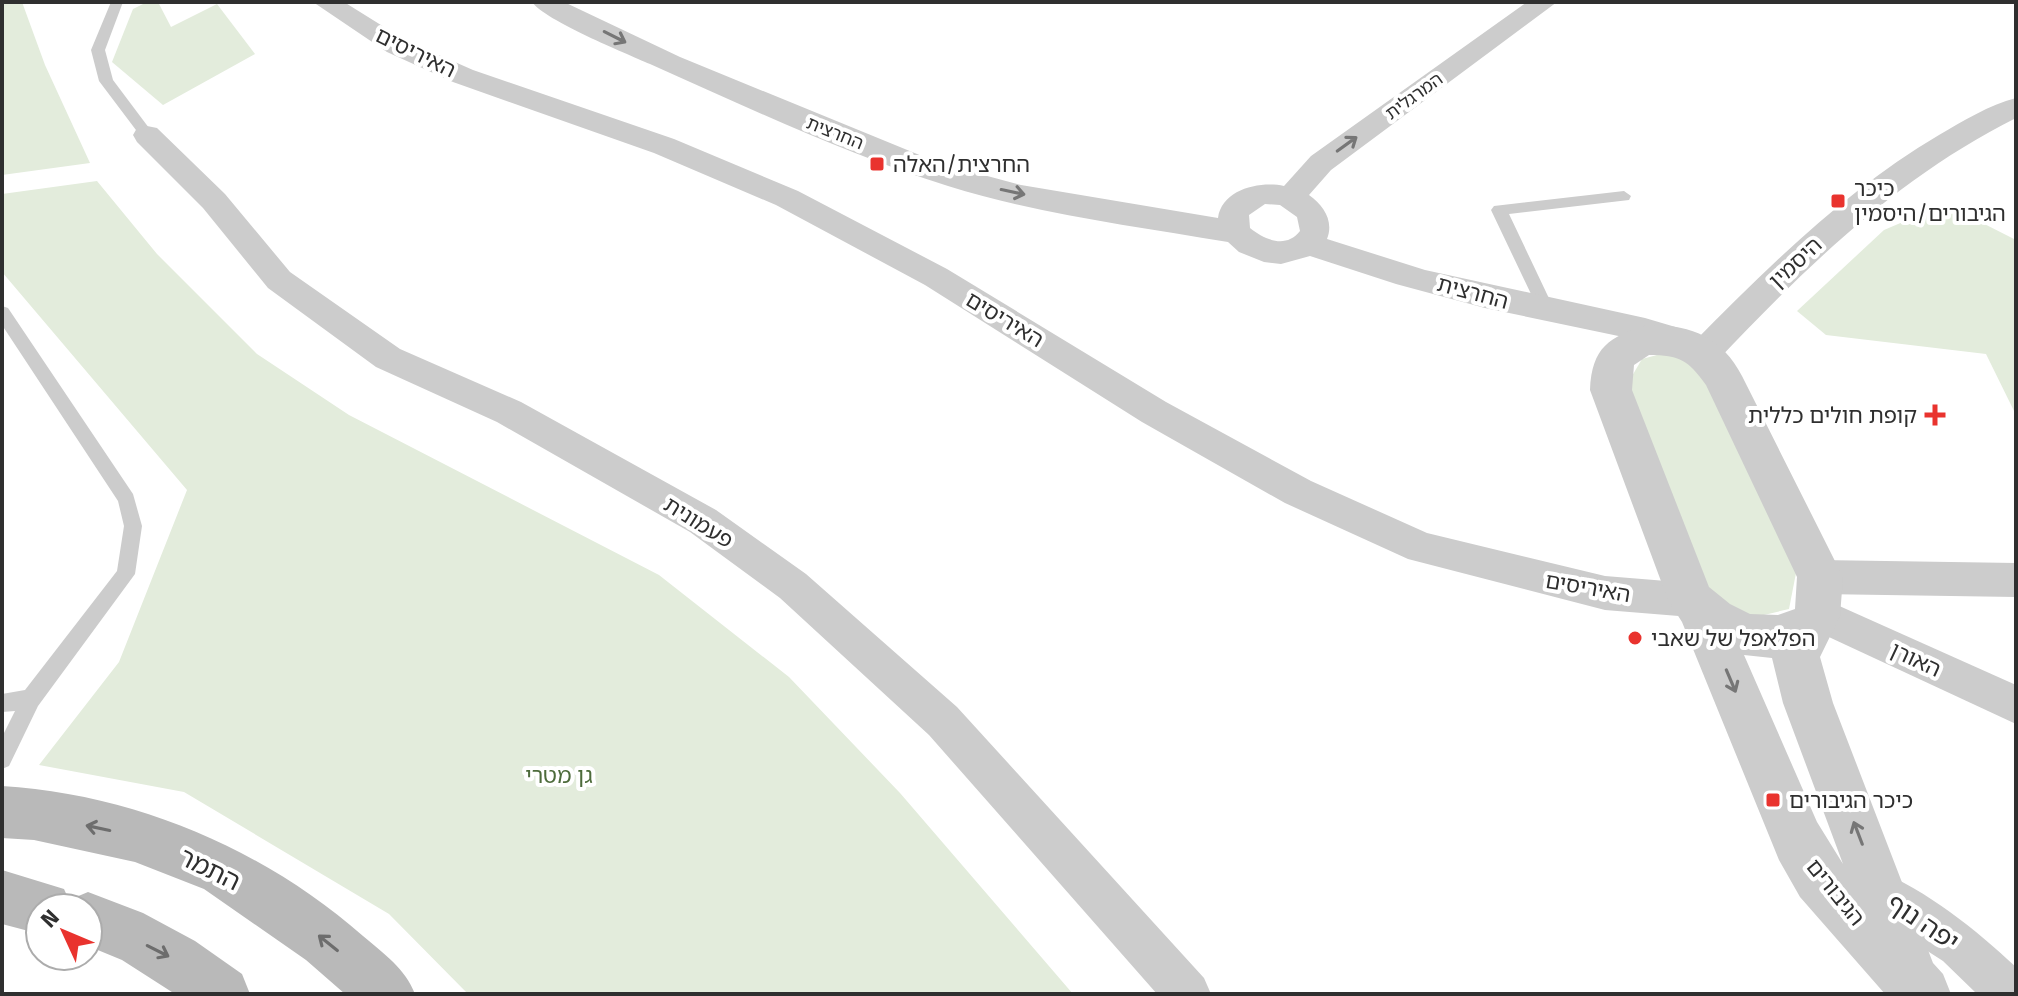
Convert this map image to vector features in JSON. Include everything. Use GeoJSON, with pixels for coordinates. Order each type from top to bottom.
{"type":"FeatureCollection","features":[{"type":"Feature","properties":{"kind":"main road","name":"התמר"},"geometry":{"type":"LineString","coordinates":[[2,812],[34,814],[135,836],[221,869],[326,940],[387,994]]}},
{"type":"Feature","properties":{"kind":"main road"},"geometry":{"type":"LineString","coordinates":[[2,897],[24,903]]}},
{"type":"Feature","properties":{"kind":"main road"},"geometry":{"type":"LineString","coordinates":[[104,923],[179,961],[222,994]]}},
{"type":"Feature","properties":{"kind":"street","name":"האיריסים"},"geometry":{"type":"LineString","coordinates":[[326,2],[396,46],[463,76],[664,146],[787,198],[936,277],[1154,412],[1298,492],[1421,548],[1605,593],[1695,604]]}},
{"type":"Feature","properties":{"kind":"street","name":"החרצית"},"geometry":{"type":"LineString","coordinates":[[545,2],[634,47],[842,137],[936,171],[990,187],[1064,203],[1235,232]]}},
{"type":"Feature","properties":{"kind":"street","name":"המרגלית"},"geometry":{"type":"LineString","coordinates":[[1291,197],[1321,163],[1544,2]]}},
{"type":"Feature","properties":{"kind":"street","name":"היסמין"},"geometry":{"type":"LineString","coordinates":[[1691,346],[1779,276],[1866,196],[1976,125],[2016,107]]}},
{"type":"Feature","properties":{"kind":"street","name":"פעמונית"},"geometry":{"type":"LineString","coordinates":[[147,135],[214,201],[279,280],[388,358],[509,412],[703,521],[793,586],[943,721],[1110,903],[1188,994]]}},
{"type":"Feature","properties":{"kind":"street"},"geometry":{"type":"LineString","coordinates":[[1262,194],[1291,197],[1312,213],[1316,223],[1315,236],[1308,244],[1286,253],[1270,253],[1256,249],[1235,232],[1231,222],[1239,203],[1262,194]]}},
{"type":"Feature","properties":{"kind":"street","name":"החרצית"},"geometry":{"type":"LineString","coordinates":[[1308,244],[1346,258],[1547,311],[1653,330],[1691,346]]}},
{"type":"Feature","properties":{"kind":"street","name":"החרצית"},"geometry":{"type":"LineString","coordinates":[[1547,311],[1591,335],[1609,349],[1611,390]]}},
{"type":"Feature","properties":{"kind":"street"},"geometry":{"type":"LineString","coordinates":[[1611,390],[1611,369],[1618,356],[1627,347],[1647,340],[1691,346],[1722,376],[1817,603]]}},
{"type":"Feature","properties":{"kind":"street","name":"הגיבורים"},"geometry":{"type":"LineString","coordinates":[[1611,390],[1695,604],[1798,841],[1819,878],[1919,989]]}},
{"type":"Feature","properties":{"kind":"street"},"geometry":{"type":"LineString","coordinates":[[1695,604],[1741,635],[1757,638],[1797,632],[1817,603],[2016,580]]}},
{"type":"Feature","properties":{"kind":"street","name":"הגיבורים"},"geometry":{"type":"LineString","coordinates":[[1817,603],[1795,655],[1808,703],[1919,989]]}},
{"type":"Feature","properties":{"kind":"street","name":"האורן"},"geometry":{"type":"LineString","coordinates":[[1817,603],[2016,705]]}},
{"type":"Feature","properties":{"kind":"street","name":"יפה נוף"},"geometry":{"type":"LineString","coordinates":[[1819,878],[1880,892],[1959,945],[2011,994]]}},
{"type":"Feature","properties":{"kind":"lane"},"geometry":{"type":"LineString","coordinates":[[117,2],[98,50],[106,81],[147,135]]}},
{"type":"Feature","properties":{"kind":"lane"},"geometry":{"type":"LineString","coordinates":[[1547,311],[1499,210],[1624,196]]}},
{"type":"Feature","properties":{"kind":"lane"},"geometry":{"type":"LineString","coordinates":[[2,312],[127,499],[133,526],[126,574],[31,699],[2,759]]}},
{"type":"Feature","properties":{"kind":"lane"},"geometry":{"type":"LineString","coordinates":[[2,703],[31,699]]}},
{"type":"Feature","properties":{"kind":"green space"},"geometry":{"type":"Polygon","coordinates":[[[2,2],[22,2],[45,65],[90,163],[2,175],[2,2]]]}},
{"type":"Feature","properties":{"kind":"green space"},"geometry":{"type":"Polygon","coordinates":[[[147,2],[158,2],[171,27],[217,4],[255,54],[163,105],[112,62],[133,9],[147,2]]]}},
{"type":"Feature","properties":{"kind":"green space","name":"גן מטרי"},"geometry":{"type":"Polygon","coordinates":[[[97,181],[157,254],[257,354],[349,415],[659,575],[789,677],[900,793],[1073,994],[468,994],[389,914],[184,792],[39,765],[119,662],[187,490],[2,272],[2,194],[97,181]]]}},
{"type":"Feature","properties":{"kind":"green space"},"geometry":{"type":"Polygon","coordinates":[[[1945,204],[2016,240],[2016,415],[1986,354],[1826,335],[1797,311],[1884,230],[1945,204]]]}},
{"type":"Feature","properties":{"kind":"green space"},"geometry":{"type":"Polygon","coordinates":[[[1677,354],[1704,377],[1796,573],[1789,609],[1751,618],[1711,594],[1632,393],[1632,376],[1642,359],[1677,354]]]}},
{"type":"Feature","properties":{"kind":"place","name":"החרצית/האלה"},"geometry":{"type":"Point","coordinates":[877,164]}},
{"type":"Feature","properties":{"kind":"place","name":"כיכר הגיבורים/היסמין"},"geometry":{"type":"Point","coordinates":[1838,201]}},
{"type":"Feature","properties":{"kind":"place","name":"קופת חולים כללית"},"geometry":{"type":"Point","coordinates":[1935,415]}},
{"type":"Feature","properties":{"kind":"place","name":"הפלאפל של שאבי"},"geometry":{"type":"Point","coordinates":[1635,638]}},
{"type":"Feature","properties":{"kind":"place","name":"כיכר הגיבורים"},"geometry":{"type":"Point","coordinates":[1773,800]}}]}
